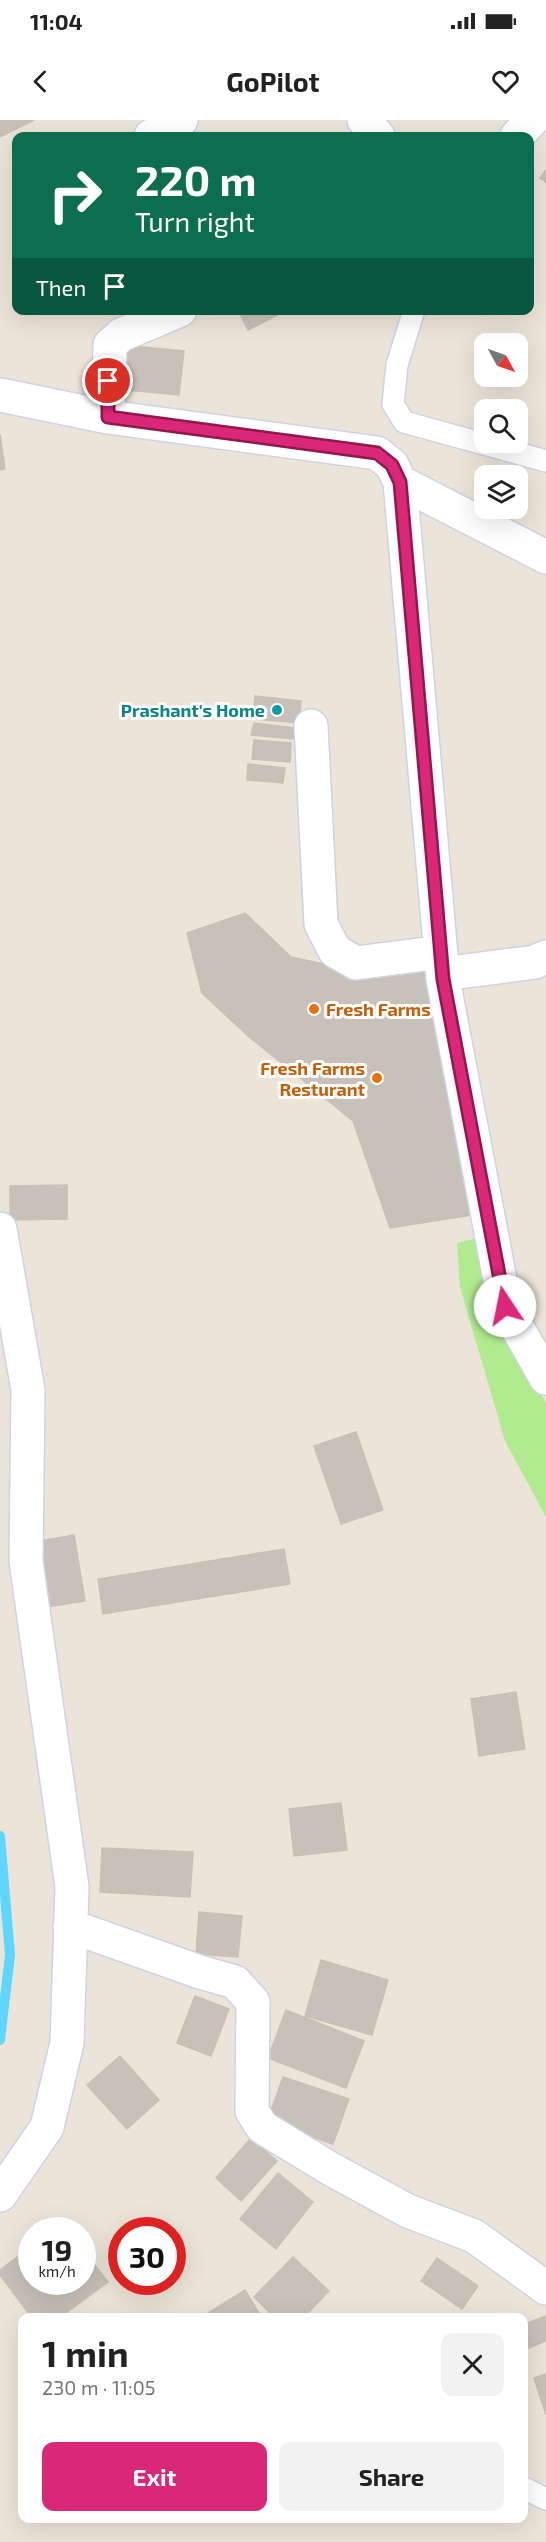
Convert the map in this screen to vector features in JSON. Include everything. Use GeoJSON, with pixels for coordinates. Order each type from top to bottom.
{"type":"FeatureCollection","features":[{"type":"Feature","properties":{"kind":"street"},"geometry":{"type":"LineString","coordinates":[[158,132],[181,120]]}},
{"type":"Feature","properties":{"kind":"street"},"geometry":{"type":"LineString","coordinates":[[364,120],[374,132]]}},
{"type":"Feature","properties":{"kind":"street"},"geometry":{"type":"LineString","coordinates":[[521,132],[532,120]]}},
{"type":"Feature","properties":{"kind":"street"},"geometry":{"type":"LineString","coordinates":[[108,417],[110,345],[121,335],[168,315]]}},
{"type":"Feature","properties":{"kind":"street"},"geometry":{"type":"LineString","coordinates":[[0,395],[108,417],[377,453],[392,465],[400,482],[442,963],[505,1306],[546,1378]]}},
{"type":"Feature","properties":{"kind":"street"},"geometry":{"type":"LineString","coordinates":[[400,482],[546,557]]}},
{"type":"Feature","properties":{"kind":"street"},"geometry":{"type":"LineString","coordinates":[[311,726],[321,924],[335,951],[356,963],[535,962],[546,957]]}},
{"type":"Feature","properties":{"kind":"street"},"geometry":{"type":"LineString","coordinates":[[0,1229],[28,1390],[26,1562],[72,1887],[68,2043],[47,2127],[0,2195]]}},
{"type":"Feature","properties":{"kind":"street"},"geometry":{"type":"LineString","coordinates":[[70,1926],[235,1982],[253,2002],[252,2111],[262,2127],[329,2168],[408,2211],[474,2236],[546,2288]]}},
{"type":"Feature","properties":{"kind":"lane"},"geometry":{"type":"LineString","coordinates":[[412,315],[397,365],[393,404],[404,422],[546,461]]}},
{"type":"Feature","properties":{"kind":"lane"},"geometry":{"type":"LineString","coordinates":[[528,2490],[546,2499]]}},
{"type":"Feature","properties":{"kind":"green space"},"geometry":{"type":"Polygon","coordinates":[[[482,1237],[482,1286],[546,1403],[546,1517],[505,1441],[460,1287],[457,1243],[482,1237]]]}},
{"type":"Feature","properties":{"kind":"building"},"geometry":{"type":"Polygon","coordinates":[[[0,120],[34,120],[0,137],[0,120]]]}},
{"type":"Feature","properties":{"kind":"building"},"geometry":{"type":"Polygon","coordinates":[[[546,170],[546,182],[540,178],[546,170]]]}},
{"type":"Feature","properties":{"kind":"building"},"geometry":{"type":"Polygon","coordinates":[[[240,315],[277,315],[248,330],[240,315]]]}},
{"type":"Feature","properties":{"kind":"building"},"geometry":{"type":"Polygon","coordinates":[[[122,345],[184,351],[179,395],[117,389],[122,345]]]}},
{"type":"Feature","properties":{"kind":"building"},"geometry":{"type":"Polygon","coordinates":[[[0,434],[5,469],[0,470],[0,434]]]}},
{"type":"Feature","properties":{"kind":"building","name":"Prashant's Home"},"geometry":{"type":"Polygon","coordinates":[[[255,696],[301,701],[299,723],[253,719],[255,696]]]}},
{"type":"Feature","properties":{"kind":"building"},"geometry":{"type":"Polygon","coordinates":[[[254,723],[294,728],[293,739],[251,735],[254,723]]]}},
{"type":"Feature","properties":{"kind":"building"},"geometry":{"type":"Polygon","coordinates":[[[254,740],[291,743],[290,762],[252,759],[254,740]]]}},
{"type":"Feature","properties":{"kind":"building"},"geometry":{"type":"Polygon","coordinates":[[[248,764],[285,768],[283,783],[247,780],[248,764]]]}},
{"type":"Feature","properties":{"kind":"building","name":"Fresh Farms Resturant"},"geometry":{"type":"Polygon","coordinates":[[[245,913],[291,957],[347,969],[432,963],[479,1214],[390,1228],[353,1121],[248,1036],[202,993],[187,933],[245,913]]]}},
{"type":"Feature","properties":{"kind":"building"},"geometry":{"type":"Polygon","coordinates":[[[67,1185],[67,1219],[10,1220],[10,1186],[67,1185]]]}},
{"type":"Feature","properties":{"kind":"building"},"geometry":{"type":"Polygon","coordinates":[[[356,1432],[383,1510],[341,1524],[314,1446],[356,1432]]]}},
{"type":"Feature","properties":{"kind":"building"},"geometry":{"type":"Polygon","coordinates":[[[74,1535],[85,1601],[48,1607],[38,1541],[74,1535]]]}},
{"type":"Feature","properties":{"kind":"building"},"geometry":{"type":"Polygon","coordinates":[[[284,1549],[290,1584],[103,1614],[98,1579],[284,1549]]]}},
{"type":"Feature","properties":{"kind":"building"},"geometry":{"type":"Polygon","coordinates":[[[516,1692],[525,1749],[479,1756],[471,1699],[516,1692]]]}},
{"type":"Feature","properties":{"kind":"building"},"geometry":{"type":"Polygon","coordinates":[[[341,1803],[347,1850],[294,1856],[289,1809],[341,1803]]]}},
{"type":"Feature","properties":{"kind":"building"},"geometry":{"type":"Polygon","coordinates":[[[102,1848],[193,1852],[190,1897],[100,1892],[102,1848]]]}},
{"type":"Feature","properties":{"kind":"building"},"geometry":{"type":"Polygon","coordinates":[[[199,1912],[242,1916],[238,1957],[196,1954],[199,1912]]]}},
{"type":"Feature","properties":{"kind":"building"},"geometry":{"type":"Polygon","coordinates":[[[321,1960],[388,1980],[372,2035],[305,2016],[321,1960]]]}},
{"type":"Feature","properties":{"kind":"building"},"geometry":{"type":"Polygon","coordinates":[[[195,1996],[229,2009],[211,2056],[177,2043],[195,1996]]]}},
{"type":"Feature","properties":{"kind":"building"},"geometry":{"type":"Polygon","coordinates":[[[286,2010],[364,2041],[346,2088],[268,2058],[286,2010]]]}},
{"type":"Feature","properties":{"kind":"building"},"geometry":{"type":"Polygon","coordinates":[[[120,2056],[159,2100],[127,2129],[87,2085],[120,2056]]]}},
{"type":"Feature","properties":{"kind":"building"},"geometry":{"type":"Polygon","coordinates":[[[283,2077],[349,2099],[333,2144],[267,2122],[283,2077]]]}},
{"type":"Feature","properties":{"kind":"building"},"geometry":{"type":"Polygon","coordinates":[[[251,2138],[277,2161],[241,2201],[216,2178],[251,2138]]]}},
{"type":"Feature","properties":{"kind":"building"},"geometry":{"type":"Polygon","coordinates":[[[278,2173],[313,2202],[276,2249],[240,2219],[278,2173]]]}},
{"type":"Feature","properties":{"kind":"building"},"geometry":{"type":"Polygon","coordinates":[[[18,2256],[18,2295],[90,2295],[66,2313],[28,2313],[0,2275],[0,2270],[18,2256]]]}},
{"type":"Feature","properties":{"kind":"building"},"geometry":{"type":"Polygon","coordinates":[[[293,2257],[329,2291],[308,2313],[270,2313],[254,2297],[293,2257]]]}},
{"type":"Feature","properties":{"kind":"building"},"geometry":{"type":"Polygon","coordinates":[[[437,2258],[478,2286],[462,2309],[421,2281],[437,2258]]]}},
{"type":"Feature","properties":{"kind":"building"},"geometry":{"type":"Polygon","coordinates":[[[96,2266],[108,2282],[96,2291],[96,2266]]]}},
{"type":"Feature","properties":{"kind":"building"},"geometry":{"type":"Polygon","coordinates":[[[245,2290],[259,2313],[208,2313],[245,2290]]]}},
{"type":"Feature","properties":{"kind":"building"},"geometry":{"type":"Polygon","coordinates":[[[546,2316],[546,2341],[528,2348],[528,2323],[546,2316]]]}},
{"type":"Feature","properties":{"kind":"building"},"geometry":{"type":"Polygon","coordinates":[[[546,2374],[546,2415],[534,2378],[546,2374]]]}},
{"type":"Feature","properties":{"kind":"waterway"},"geometry":{"type":"LineString","coordinates":[[0,1836],[10,1955],[0,2040]]}},
{"type":"Feature","properties":{"kind":"place","name":"Prashant's Home"},"geometry":{"type":"Point","coordinates":[277,710]}},
{"type":"Feature","properties":{"kind":"place","name":"Fresh Farms"},"geometry":{"type":"Point","coordinates":[314,1009]}},
{"type":"Feature","properties":{"kind":"place","name":"Fresh Farms Resturant"},"geometry":{"type":"Point","coordinates":[377,1078]}},
{"type":"Feature","properties":{"kind":"route"},"geometry":{"type":"LineString","coordinates":[[108,381],[108,417],[377,453],[392,465],[400,482],[443,979],[505,1306]]}}]}
